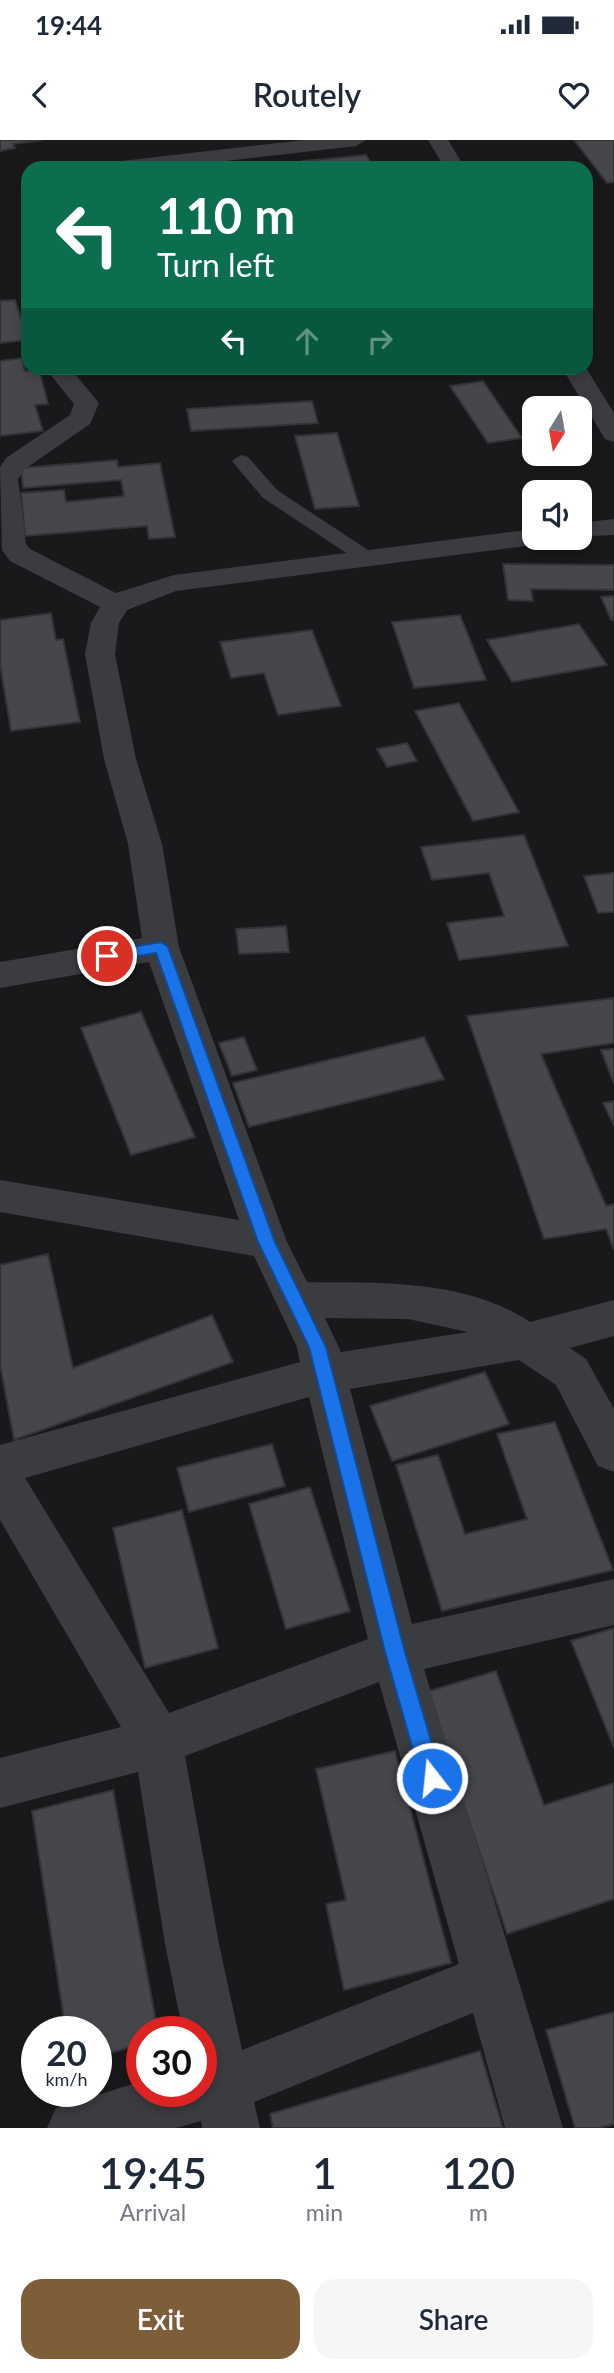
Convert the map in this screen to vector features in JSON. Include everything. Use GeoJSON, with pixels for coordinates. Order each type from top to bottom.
{"type":"FeatureCollection","features":[{"type":"Feature","properties":{"kind":"street"},"geometry":{"type":"LineString","coordinates":[[174,161],[356,140]]}},
{"type":"Feature","properties":{"kind":"street"},"geometry":{"type":"LineString","coordinates":[[438,140],[451,161]]}},
{"type":"Feature","properties":{"kind":"street"},"geometry":{"type":"LineString","coordinates":[[63,375],[87,403],[81,419],[15,464],[5,479],[12,544],[20,555],[116,604]]}},
{"type":"Feature","properties":{"kind":"street"},"geometry":{"type":"LineString","coordinates":[[578,375],[614,434]]}},
{"type":"Feature","properties":{"kind":"street"},"geometry":{"type":"LineString","coordinates":[[592,530],[614,527]]}},
{"type":"Feature","properties":{"kind":"street"},"geometry":{"type":"LineString","coordinates":[[522,539],[174,583],[141,592],[116,604],[105,623],[100,654],[120,759],[145,844],[161,947],[267,1242],[318,1347],[395,1652],[534,2128]]}},
{"type":"Feature","properties":{"kind":"street"},"geometry":{"type":"LineString","coordinates":[[0,975],[161,947]]}},
{"type":"Feature","properties":{"kind":"street"},"geometry":{"type":"LineString","coordinates":[[0,1196],[267,1242]]}},
{"type":"Feature","properties":{"kind":"street"},"geometry":{"type":"LineString","coordinates":[[295,1300],[408,1301],[492,1319],[571,1372],[614,1452]]}},
{"type":"Feature","properties":{"kind":"street"},"geometry":{"type":"LineString","coordinates":[[226,2107],[192,1944],[158,1742],[6,1488],[0,1467],[324,1374],[526,1341],[614,1318]]}},
{"type":"Feature","properties":{"kind":"street"},"geometry":{"type":"LineString","coordinates":[[0,1783],[158,1742],[395,1652],[614,1602]]}},
{"type":"Feature","properties":{"kind":"street"},"geometry":{"type":"LineString","coordinates":[[76,2128],[226,2107],[490,1979]]}},
{"type":"Feature","properties":{"kind":"lane"},"geometry":{"type":"LineString","coordinates":[[241,461],[271,494],[367,558]]}},
{"type":"Feature","properties":{"kind":"building"},"geometry":{"type":"Polygon","coordinates":[[[0,140],[43,140],[13,144],[15,148],[0,151],[0,140]]]}},
{"type":"Feature","properties":{"kind":"building"},"geometry":{"type":"Polygon","coordinates":[[[574,140],[614,140],[614,182],[607,183],[593,161],[590,161],[574,140]]]}},
{"type":"Feature","properties":{"kind":"building"},"geometry":{"type":"Polygon","coordinates":[[[366,155],[370,161],[303,161],[366,155]]]}},
{"type":"Feature","properties":{"kind":"building"},"geometry":{"type":"Polygon","coordinates":[[[15,300],[21,318],[21,341],[0,343],[0,301],[15,300]]]}},
{"type":"Feature","properties":{"kind":"building"},"geometry":{"type":"Polygon","coordinates":[[[21,358],[21,375],[41,375],[48,404],[35,405],[43,431],[0,436],[0,361],[21,358]]]}},
{"type":"Feature","properties":{"kind":"building"},"geometry":{"type":"Polygon","coordinates":[[[483,381],[522,438],[488,443],[450,386],[483,381]]]}},
{"type":"Feature","properties":{"kind":"building"},"geometry":{"type":"Polygon","coordinates":[[[312,401],[318,423],[191,431],[187,409],[312,401]]]}},
{"type":"Feature","properties":{"kind":"building"},"geometry":{"type":"Polygon","coordinates":[[[337,433],[359,506],[315,509],[295,436],[337,433]]]}},
{"type":"Feature","properties":{"kind":"building"},"geometry":{"type":"Polygon","coordinates":[[[117,460],[118,467],[160,463],[175,537],[149,539],[147,526],[25,536],[21,493],[64,490],[66,502],[124,496],[121,480],[23,488],[21,468],[117,460]]]}},
{"type":"Feature","properties":{"kind":"building"},"geometry":{"type":"Polygon","coordinates":[[[503,564],[614,565],[614,590],[531,589],[533,601],[508,600],[503,564]]]}},
{"type":"Feature","properties":{"kind":"building"},"geometry":{"type":"Polygon","coordinates":[[[614,596],[614,620],[611,620],[601,597],[614,596]]]}},
{"type":"Feature","properties":{"kind":"building"},"geometry":{"type":"Polygon","coordinates":[[[51,613],[56,640],[63,639],[80,722],[11,731],[0,665],[0,620],[51,613]]]}},
{"type":"Feature","properties":{"kind":"building"},"geometry":{"type":"Polygon","coordinates":[[[460,615],[486,680],[414,688],[392,622],[460,615]]]}},
{"type":"Feature","properties":{"kind":"building"},"geometry":{"type":"Polygon","coordinates":[[[579,624],[607,665],[512,682],[487,640],[579,624]]]}},
{"type":"Feature","properties":{"kind":"building"},"geometry":{"type":"Polygon","coordinates":[[[312,630],[341,706],[278,715],[264,673],[231,678],[220,642],[312,630]]]}},
{"type":"Feature","properties":{"kind":"building"},"geometry":{"type":"Polygon","coordinates":[[[459,703],[519,812],[473,821],[415,711],[459,703]]]}},
{"type":"Feature","properties":{"kind":"building"},"geometry":{"type":"Polygon","coordinates":[[[407,743],[417,761],[387,767],[377,749],[407,743]]]}},
{"type":"Feature","properties":{"kind":"building"},"geometry":{"type":"Polygon","coordinates":[[[524,835],[568,946],[459,960],[447,923],[504,916],[489,873],[432,880],[421,847],[524,835]]]}},
{"type":"Feature","properties":{"kind":"building"},"geometry":{"type":"Polygon","coordinates":[[[614,873],[614,912],[598,913],[584,876],[614,873]]]}},
{"type":"Feature","properties":{"kind":"building"},"geometry":{"type":"Polygon","coordinates":[[[286,926],[289,952],[239,954],[236,929],[286,926]]]}},
{"type":"Feature","properties":{"kind":"building"},"geometry":{"type":"Polygon","coordinates":[[[614,998],[614,1043],[541,1054],[606,1206],[614,1204],[614,1250],[606,1229],[544,1239],[467,1016],[614,998]]]}},
{"type":"Feature","properties":{"kind":"building"},"geometry":{"type":"Polygon","coordinates":[[[141,1012],[195,1137],[131,1155],[81,1028],[141,1012]]]}},
{"type":"Feature","properties":{"kind":"building"},"geometry":{"type":"Polygon","coordinates":[[[244,1037],[257,1070],[232,1076],[219,1043],[244,1037]]]}},
{"type":"Feature","properties":{"kind":"building"},"geometry":{"type":"Polygon","coordinates":[[[424,1037],[444,1079],[249,1127],[233,1083],[424,1037]]]}},
{"type":"Feature","properties":{"kind":"building"},"geometry":{"type":"Polygon","coordinates":[[[614,1049],[614,1084],[601,1050],[614,1049]]]}},
{"type":"Feature","properties":{"kind":"building"},"geometry":{"type":"Polygon","coordinates":[[[614,1101],[614,1126],[603,1103],[614,1101]]]}},
{"type":"Feature","properties":{"kind":"building"},"geometry":{"type":"Polygon","coordinates":[[[48,1254],[73,1368],[212,1315],[233,1362],[14,1440],[0,1365],[0,1265],[48,1254]]]}},
{"type":"Feature","properties":{"kind":"building"},"geometry":{"type":"Polygon","coordinates":[[[485,1372],[509,1424],[392,1461],[370,1406],[485,1372]]]}},
{"type":"Feature","properties":{"kind":"building"},"geometry":{"type":"Polygon","coordinates":[[[555,1422],[613,1570],[442,1611],[396,1465],[438,1455],[465,1534],[527,1519],[497,1434],[555,1422]]]}},
{"type":"Feature","properties":{"kind":"building"},"geometry":{"type":"Polygon","coordinates":[[[272,1444],[285,1486],[189,1512],[177,1468],[272,1444]]]}},
{"type":"Feature","properties":{"kind":"building"},"geometry":{"type":"Polygon","coordinates":[[[310,1487],[350,1611],[286,1629],[249,1504],[310,1487]]]}},
{"type":"Feature","properties":{"kind":"building"},"geometry":{"type":"Polygon","coordinates":[[[182,1510],[218,1648],[145,1668],[113,1528],[182,1510]]]}},
{"type":"Feature","properties":{"kind":"building"},"geometry":{"type":"Polygon","coordinates":[[[614,1628],[614,1748],[571,1641],[614,1628]]]}},
{"type":"Feature","properties":{"kind":"building"},"geometry":{"type":"Polygon","coordinates":[[[496,1671],[544,1805],[614,1783],[614,1899],[507,1934],[426,1692],[496,1671]]]}},
{"type":"Feature","properties":{"kind":"building"},"geometry":{"type":"Polygon","coordinates":[[[395,1751],[451,1963],[344,1990],[326,1904],[346,1900],[316,1769],[395,1751]]]}},
{"type":"Feature","properties":{"kind":"building"},"geometry":{"type":"Polygon","coordinates":[[[113,1790],[155,2016],[126,2016],[126,2049],[112,2052],[112,2016],[64,2016],[32,1811],[113,1790]]]}},
{"type":"Feature","properties":{"kind":"building"},"geometry":{"type":"Polygon","coordinates":[[[614,2012],[614,2124],[600,2128],[575,2128],[546,2030],[614,2012]]]}},
{"type":"Feature","properties":{"kind":"building"},"geometry":{"type":"Polygon","coordinates":[[[480,2051],[503,2128],[273,2128],[270,2114],[480,2051]]]}},
{"type":"Feature","properties":{"kind":"route"},"geometry":{"type":"LineString","coordinates":[[107,956],[161,947],[267,1242],[318,1347],[395,1652],[432,1778]]}}]}
